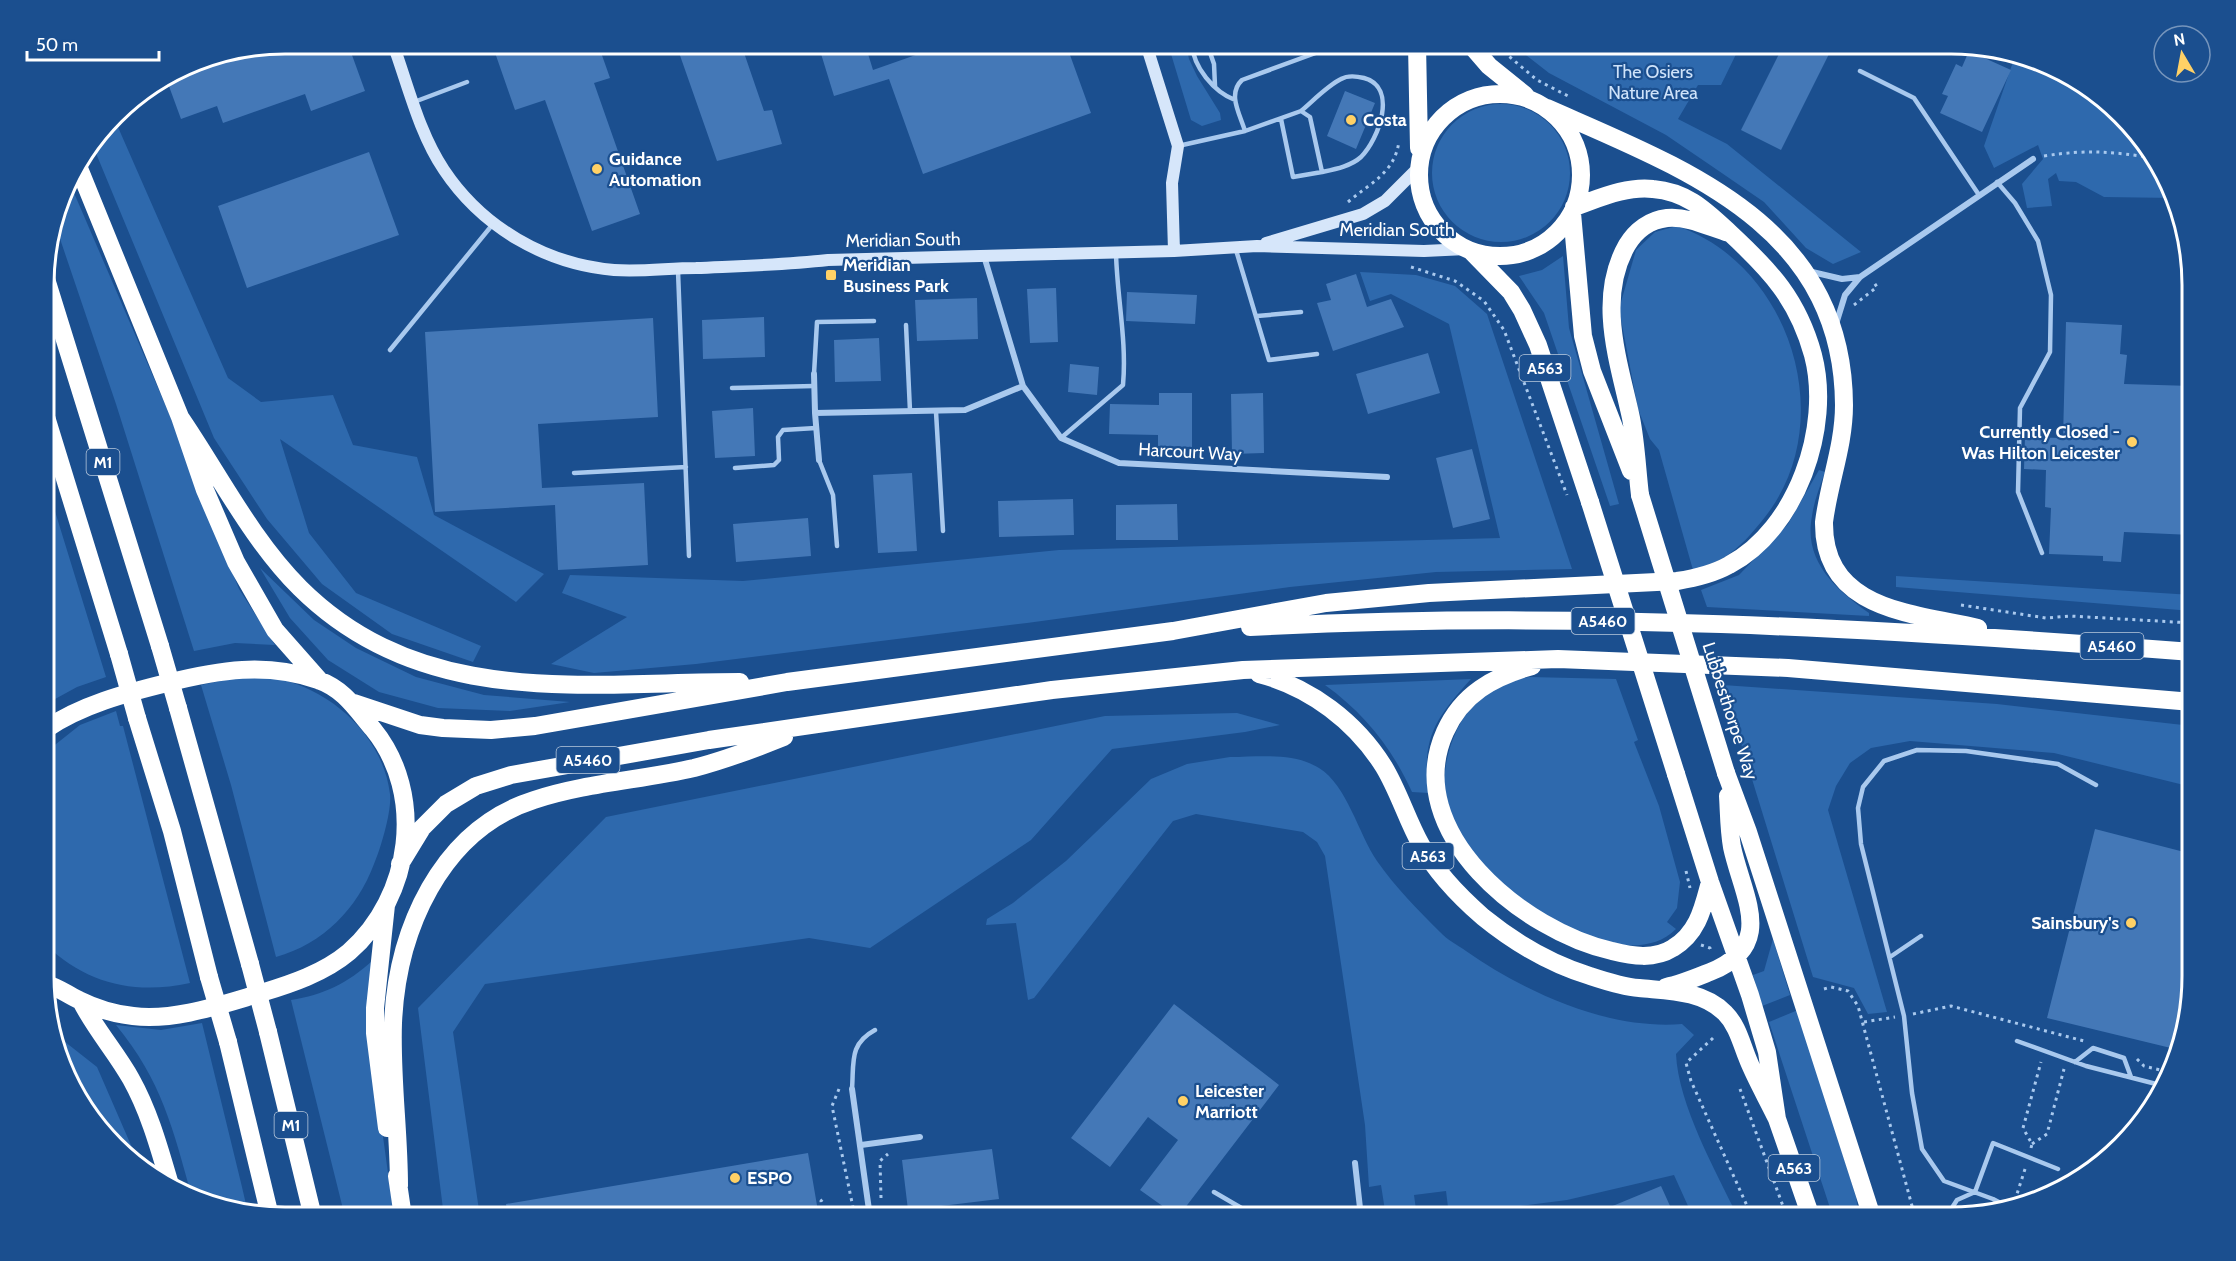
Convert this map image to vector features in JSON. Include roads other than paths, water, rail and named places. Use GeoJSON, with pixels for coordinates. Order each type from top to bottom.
{"type":"FeatureCollection","features":[{"type":"Feature","properties":{"kind":"highway"},"geometry":{"type":"LineString","coordinates":[[1417,54],[1421,197],[1429,216],[1449,238],[1468,250],[1505,256],[1528,251],[1558,232],[1573,210],[1581,175],[1578,153],[1563,123],[1543,106],[1515,89],[1479,54]]}},
{"type":"Feature","properties":{"kind":"highway"},"geometry":{"type":"LineString","coordinates":[[1419,165],[1426,140],[1438,122],[1464,101],[1485,95],[1507,93],[1543,106],[1710,184],[1766,226],[1801,268],[1821,302],[1834,338],[1843,389],[1843,425],[1842,444],[1825,509],[1824,533],[1831,560],[1842,580],[1860,596],[1884,606],[2032,640]]}},
{"type":"Feature","properties":{"kind":"highway"},"geometry":{"type":"LineString","coordinates":[[54,986],[81,1001],[116,1013],[168,1016],[285,985],[329,966],[348,953],[369,930],[386,904],[405,847],[407,818],[399,775],[392,756],[354,703],[320,681],[275,630],[251,590],[205,490],[180,417],[82,175]]}},
{"type":"Feature","properties":{"kind":"highway"},"geometry":{"type":"LineString","coordinates":[[1173,631],[1326,603],[1406,595],[1568,584],[1677,581],[1700,577],[1731,564],[1763,538],[1788,506],[1806,469],[1818,415],[1813,356],[1796,310],[1776,277],[1753,252],[1707,210],[1686,198],[1653,189],[1616,192],[1573,210]]}},
{"type":"Feature","properties":{"kind":"highway","name":"Lubbesthorpe Way"},"geometry":{"type":"LineString","coordinates":[[1573,210],[1583,336],[1592,371],[1640,495],[1726,773],[1748,832],[1869,1207]]}},
{"type":"Feature","properties":{"kind":"highway"},"geometry":{"type":"LineString","coordinates":[[1640,495],[1631,420],[1615,354],[1612,314],[1613,284],[1617,268],[1631,239],[1648,223],[1659,219],[1680,218],[1730,233]]}},
{"type":"Feature","properties":{"kind":"highway","name":"A563"},"geometry":{"type":"LineString","coordinates":[[1468,250],[1511,292],[1538,345],[1710,882],[1767,1052],[1777,1119]]}},
{"type":"Feature","properties":{"kind":"highway","name":"M1"},"geometry":{"type":"LineString","coordinates":[[54,308],[178,708],[250,964],[310,1207]]}},
{"type":"Feature","properties":{"kind":"highway"},"geometry":{"type":"LineString","coordinates":[[180,417],[236,505],[294,581],[342,622],[395,652],[442,670],[468,677],[530,685],[787,682]]}},
{"type":"Feature","properties":{"kind":"highway","name":"M1"},"geometry":{"type":"LineString","coordinates":[[54,446],[172,831],[228,1042],[268,1207]]}},
{"type":"Feature","properties":{"kind":"highway","name":"A5460"},"geometry":{"type":"LineString","coordinates":[[354,703],[420,725],[491,730],[577,720],[787,682],[1173,631],[1424,619],[1714,623],[2032,640],[2182,651]]}},
{"type":"Feature","properties":{"kind":"highway"},"geometry":{"type":"LineString","coordinates":[[1558,659],[1491,680],[1464,701],[1447,728],[1437,756],[1436,784],[1445,820],[1464,855],[1505,897],[1555,931],[1604,950],[1643,957],[1673,949],[1689,935],[1701,916],[1710,882]]}},
{"type":"Feature","properties":{"kind":"highway","name":"A5460"},"geometry":{"type":"LineString","coordinates":[[400,864],[416,836],[433,815],[462,794],[492,781],[593,759],[1052,690],[1243,670],[1558,659],[1788,668],[2182,701]]}},
{"type":"Feature","properties":{"kind":"highway"},"geometry":{"type":"LineString","coordinates":[[54,724],[90,706],[154,686],[219,671],[266,669],[320,681]]}},
{"type":"Feature","properties":{"kind":"highway","name":"A563"},"geometry":{"type":"LineString","coordinates":[[1243,670],[1300,688],[1323,703],[1360,735],[1384,768],[1420,844],[1434,866],[1483,916],[1521,944],[1564,967],[1627,986],[1659,989],[1703,999],[1725,1013],[1738,1032],[1747,1058],[1777,1119],[1808,1207]]}},
{"type":"Feature","properties":{"kind":"highway"},"geometry":{"type":"LineString","coordinates":[[402,1207],[393,1041],[397,987],[418,912],[430,885],[452,855],[489,822],[535,800],[693,768],[736,756],[811,726]]}},
{"type":"Feature","properties":{"kind":"highway","name":"A563"},"geometry":{"type":"LineString","coordinates":[[1659,989],[1680,984],[1736,958],[1747,945],[1751,931],[1749,911],[1732,845],[1726,773]]}},
{"type":"Feature","properties":{"kind":"highway"},"geometry":{"type":"LineString","coordinates":[[386,904],[375,1033],[389,1141],[399,1186]]}},
{"type":"Feature","properties":{"kind":"highway"},"geometry":{"type":"LineString","coordinates":[[81,1001],[142,1101],[166,1174]]}},
{"type":"Feature","properties":{"kind":"street","name":"Meridian South"},"geometry":{"type":"LineString","coordinates":[[397,54],[414,102],[443,169],[470,203],[493,224],[520,241],[567,261],[590,266],[614,270],[786,265],[828,260],[1116,253],[1257,246],[1424,251],[1468,250]]}},
{"type":"Feature","properties":{"kind":"street"},"geometry":{"type":"LineString","coordinates":[[1149,54],[1178,146],[1172,183],[1174,251]]}},
{"type":"Feature","properties":{"kind":"street"},"geometry":{"type":"LineString","coordinates":[[1834,338],[1837,313],[1845,296],[1860,277],[2033,159]]}},
{"type":"Feature","properties":{"kind":"street","name":"Meridian South"},"geometry":{"type":"LineString","coordinates":[[1257,246],[1353,218],[1385,201],[1419,165]]}},
{"type":"Feature","properties":{"kind":"street"},"geometry":{"type":"LineString","coordinates":[[984,256],[1023,386],[1061,438]]}},
{"type":"Feature","properties":{"kind":"street"},"geometry":{"type":"LineString","coordinates":[[1801,268],[1822,276],[1842,279],[1860,277]]}},
{"type":"Feature","properties":{"kind":"street"},"geometry":{"type":"LineString","coordinates":[[814,374],[819,460]]}},
{"type":"Feature","properties":{"kind":"street"},"geometry":{"type":"LineString","coordinates":[[815,413],[965,410],[1023,386]]}},
{"type":"Feature","properties":{"kind":"street","name":"Harcourt Way"},"geometry":{"type":"LineString","coordinates":[[1061,438],[1119,463],[1387,477]]}},
{"type":"Feature","properties":{"kind":"street"},"geometry":{"type":"LineString","coordinates":[[852,1089],[869,1207]]}},
{"type":"Feature","properties":{"kind":"street"},"geometry":{"type":"LineString","coordinates":[[861,1145],[920,1137]]}},
{"type":"Feature","properties":{"kind":"street"},"geometry":{"type":"LineString","coordinates":[[1355,1163],[1360,1207]]}},
{"type":"Feature","properties":{"kind":"lane"},"geometry":{"type":"LineString","coordinates":[[1195,54],[1199,70],[1222,96],[1235,100]]}},
{"type":"Feature","properties":{"kind":"lane"},"geometry":{"type":"LineString","coordinates":[[1210,54],[1214,64],[1215,86]]}},
{"type":"Feature","properties":{"kind":"lane"},"geometry":{"type":"LineString","coordinates":[[1245,131],[1235,100],[1236,86],[1242,80],[1313,54]]}},
{"type":"Feature","properties":{"kind":"lane"},"geometry":{"type":"LineString","coordinates":[[1860,71],[1914,98],[1979,195]]}},
{"type":"Feature","properties":{"kind":"lane"},"geometry":{"type":"LineString","coordinates":[[1178,146],[1245,131],[1301,111],[1341,79],[1353,76],[1375,83],[1381,91],[1382,114],[1370,143],[1361,157],[1348,166],[1293,177],[1281,119]]}},
{"type":"Feature","properties":{"kind":"lane"},"geometry":{"type":"LineString","coordinates":[[414,102],[467,82]]}},
{"type":"Feature","properties":{"kind":"lane"},"geometry":{"type":"LineString","coordinates":[[1301,111],[1310,117],[1322,172]]}},
{"type":"Feature","properties":{"kind":"lane"},"geometry":{"type":"LineString","coordinates":[[1997,182],[2015,202],[2038,241],[2051,295],[2050,352],[2020,408],[2018,492],[2042,553]]}},
{"type":"Feature","properties":{"kind":"lane"},"geometry":{"type":"LineString","coordinates":[[390,350],[493,224]]}},
{"type":"Feature","properties":{"kind":"lane"},"geometry":{"type":"LineString","coordinates":[[1236,247],[1269,360],[1317,354]]}},
{"type":"Feature","properties":{"kind":"lane"},"geometry":{"type":"LineString","coordinates":[[1061,438],[1123,385],[1125,364],[1117,293],[1116,253]]}},
{"type":"Feature","properties":{"kind":"lane"},"geometry":{"type":"LineString","coordinates":[[678,268],[689,556]]}},
{"type":"Feature","properties":{"kind":"lane"},"geometry":{"type":"LineString","coordinates":[[1257,316],[1301,312]]}},
{"type":"Feature","properties":{"kind":"lane"},"geometry":{"type":"LineString","coordinates":[[814,374],[817,322],[874,321]]}},
{"type":"Feature","properties":{"kind":"lane"},"geometry":{"type":"LineString","coordinates":[[906,325],[910,411]]}},
{"type":"Feature","properties":{"kind":"lane"},"geometry":{"type":"LineString","coordinates":[[732,388],[814,386]]}},
{"type":"Feature","properties":{"kind":"lane"},"geometry":{"type":"LineString","coordinates":[[936,412],[943,531]]}},
{"type":"Feature","properties":{"kind":"lane"},"geometry":{"type":"LineString","coordinates":[[735,468],[774,465],[779,460],[778,437],[783,430],[816,428]]}},
{"type":"Feature","properties":{"kind":"lane"},"geometry":{"type":"LineString","coordinates":[[819,460],[833,495],[837,546]]}},
{"type":"Feature","properties":{"kind":"lane"},"geometry":{"type":"LineString","coordinates":[[574,473],[686,467]]}},
{"type":"Feature","properties":{"kind":"lane"},"geometry":{"type":"LineString","coordinates":[[1998,1202],[1944,1181],[1922,1149],[1912,1093],[1904,1016],[1857,824],[1863,787],[1884,762],[1917,750],[1966,751],[2058,764],[2096,784]]}},
{"type":"Feature","properties":{"kind":"lane"},"geometry":{"type":"LineString","coordinates":[[1890,957],[1921,936]]}},
{"type":"Feature","properties":{"kind":"lane"},"geometry":{"type":"LineString","coordinates":[[852,1089],[855,1048],[861,1037],[875,1030]]}},
{"type":"Feature","properties":{"kind":"lane"},"geometry":{"type":"LineString","coordinates":[[2017,1041],[2075,1062],[2155,1084]]}},
{"type":"Feature","properties":{"kind":"lane"},"geometry":{"type":"LineString","coordinates":[[2075,1062],[2092,1048],[2124,1058],[2131,1078]]}},
{"type":"Feature","properties":{"kind":"lane"},"geometry":{"type":"LineString","coordinates":[[1952,1207],[1957,1200],[1975,1192],[1993,1143],[2058,1168]]}},
{"type":"Feature","properties":{"kind":"lane"},"geometry":{"type":"LineString","coordinates":[[1214,1192],[1240,1207]]}},
{"type":"Feature","properties":{"kind":"place","name":"Costa"},"geometry":{"type":"Point","coordinates":[1351,120]}},
{"type":"Feature","properties":{"kind":"place","name":"Guidance Automation"},"geometry":{"type":"Point","coordinates":[597,169]}},
{"type":"Feature","properties":{"kind":"place","name":"Meridian Business Park"},"geometry":{"type":"Point","coordinates":[831,275]}},
{"type":"Feature","properties":{"kind":"place","name":"Currently Closed - Was Hilton Leicester"},"geometry":{"type":"Point","coordinates":[2132,442]}},
{"type":"Feature","properties":{"kind":"place","name":"Sainsbury's"},"geometry":{"type":"Point","coordinates":[2131,923]}},
{"type":"Feature","properties":{"kind":"place","name":"Leicester Marriott"},"geometry":{"type":"Point","coordinates":[1183,1101]}},
{"type":"Feature","properties":{"kind":"place","name":"ESPO"},"geometry":{"type":"Point","coordinates":[735,1178]}},
{"type":"Feature","properties":{"kind":"park label","name":"The Osiers Nature Area"},"geometry":{"type":"Point","coordinates":[1653,82]}}]}
